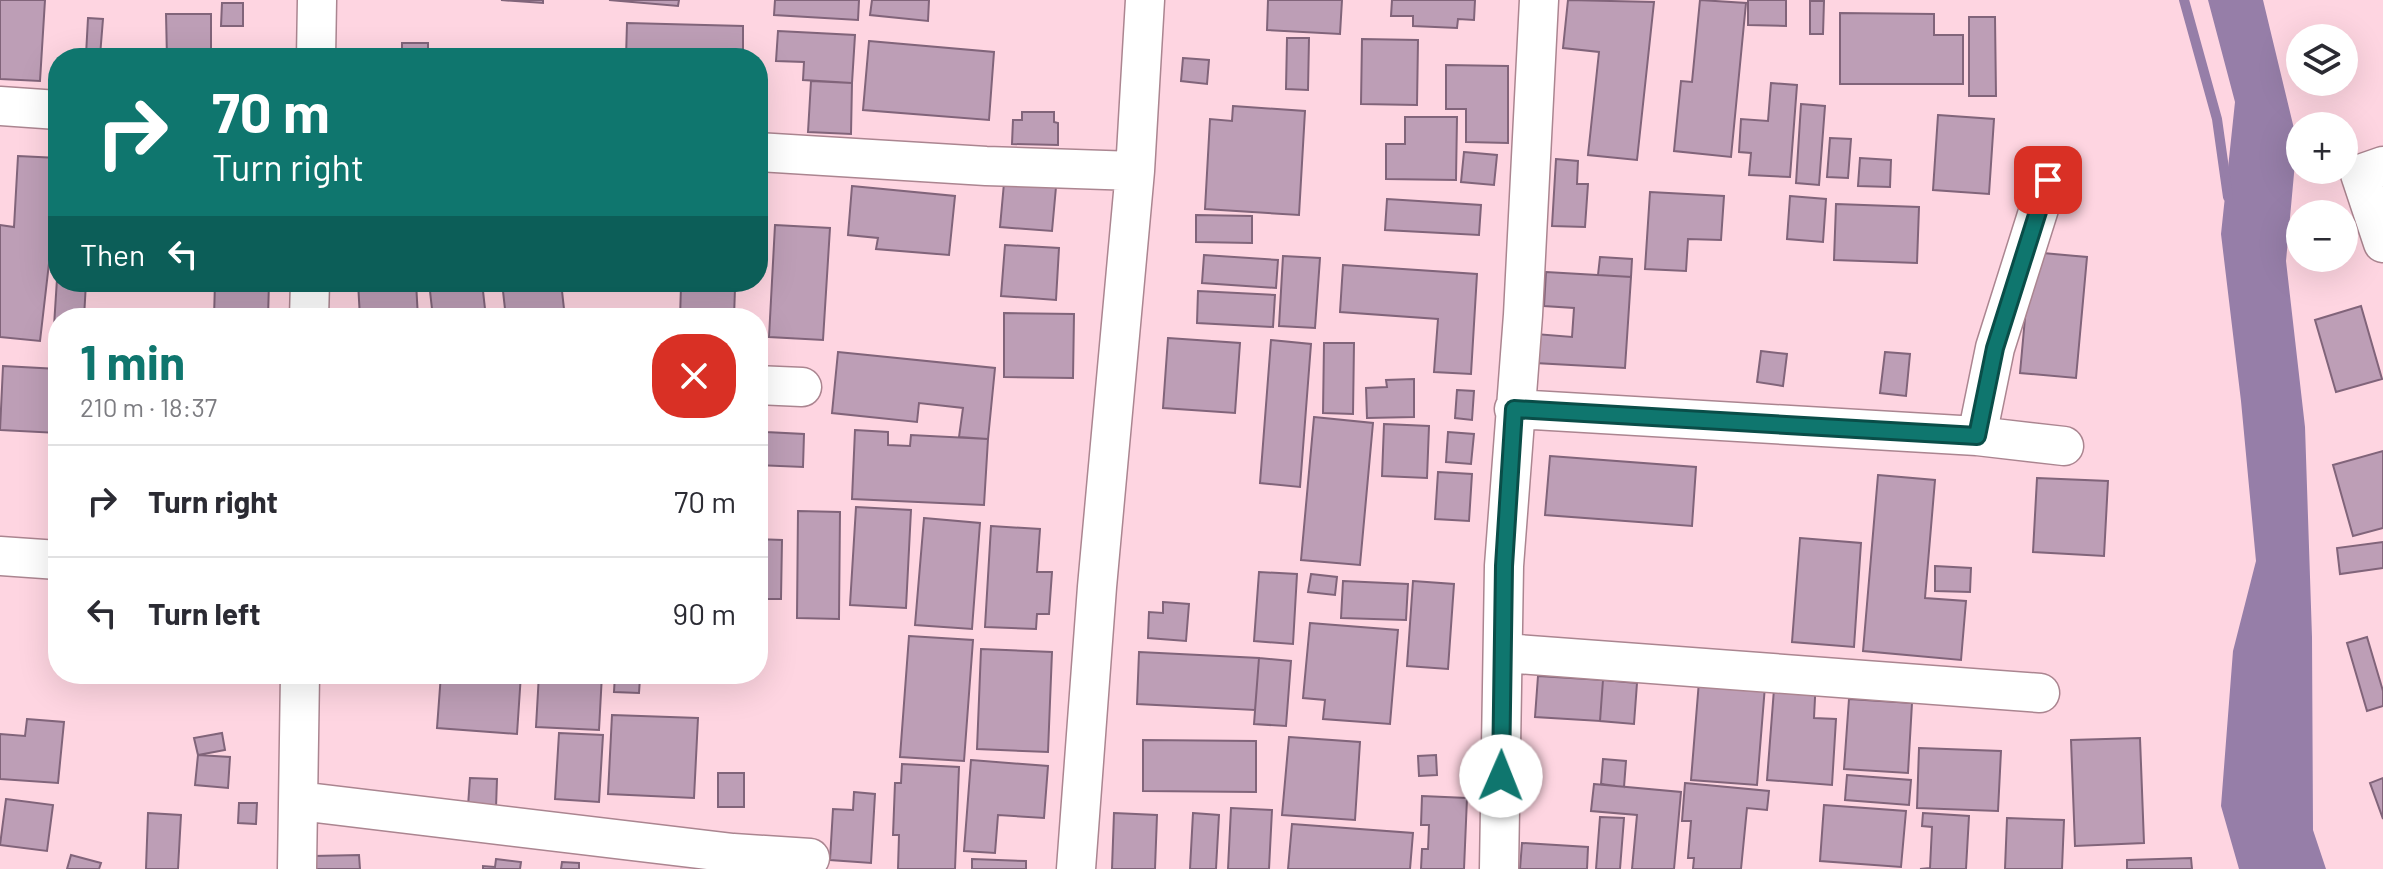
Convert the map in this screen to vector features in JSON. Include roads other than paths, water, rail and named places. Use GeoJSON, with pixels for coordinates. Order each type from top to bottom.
{"type":"FeatureCollection","features":[{"type":"Feature","properties":{"kind":"street"},"geometry":{"type":"LineString","coordinates":[[316,48],[317,0]]}},
{"type":"Feature","properties":{"kind":"street"},"geometry":{"type":"LineString","coordinates":[[1076,869],[1097,587],[1135,171],[1145,0]]}},
{"type":"Feature","properties":{"kind":"street"},"geometry":{"type":"LineString","coordinates":[[1499,869],[1504,566],[1523,315],[1539,0]]}},
{"type":"Feature","properties":{"kind":"street"},"geometry":{"type":"LineString","coordinates":[[0,106],[48,109]]}},
{"type":"Feature","properties":{"kind":"street"},"geometry":{"type":"LineString","coordinates":[[768,153],[986,166],[1135,171]]}},
{"type":"Feature","properties":{"kind":"street"},"geometry":{"type":"LineString","coordinates":[[2372,170],[2383,243]]}},
{"type":"Feature","properties":{"kind":"street"},"geometry":{"type":"LineString","coordinates":[[1977,436],[1995,348],[2048,180]]}},
{"type":"Feature","properties":{"kind":"street"},"geometry":{"type":"LineString","coordinates":[[768,385],[802,387]]}},
{"type":"Feature","properties":{"kind":"street"},"geometry":{"type":"LineString","coordinates":[[1514,409],[1977,436],[2064,446]]}},
{"type":"Feature","properties":{"kind":"street"},"geometry":{"type":"LineString","coordinates":[[0,556],[48,559]]}},
{"type":"Feature","properties":{"kind":"street"},"geometry":{"type":"LineString","coordinates":[[1504,653],[2040,693]]}},
{"type":"Feature","properties":{"kind":"street"},"geometry":{"type":"LineString","coordinates":[[297,869],[300,684]]}},
{"type":"Feature","properties":{"kind":"street"},"geometry":{"type":"LineString","coordinates":[[299,801],[704,850],[810,858]]}},
{"type":"Feature","properties":{"kind":"waterway"},"geometry":{"type":"LineString","coordinates":[[2184,0],[2217,119],[2228,197]]}}]}
